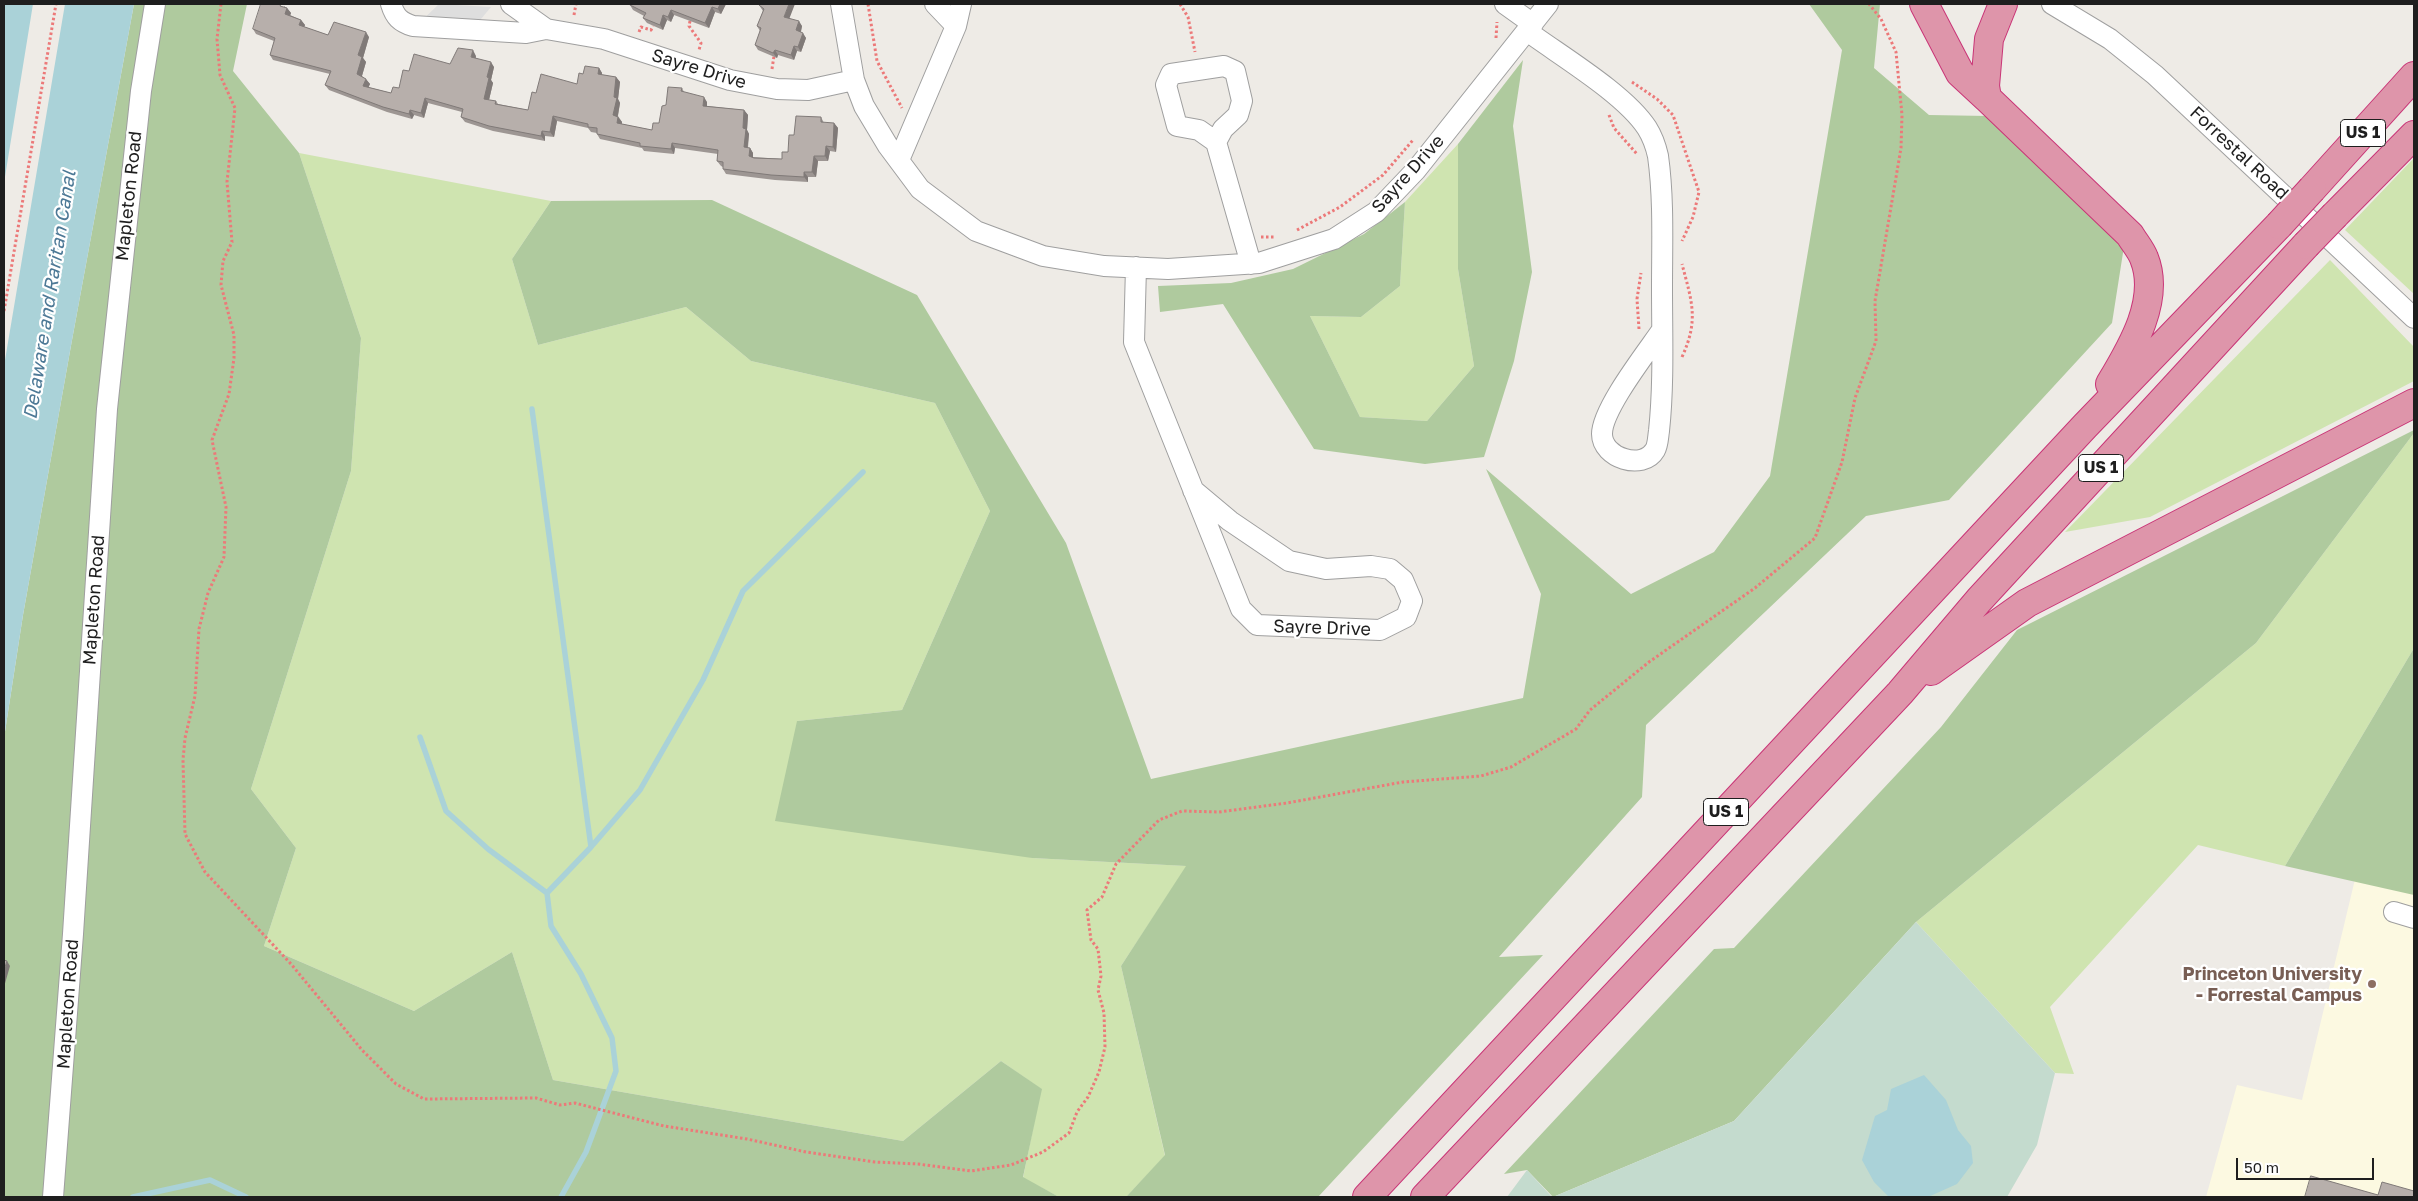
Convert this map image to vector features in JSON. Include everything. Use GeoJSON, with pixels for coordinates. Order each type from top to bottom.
{"type":"FeatureCollection","features":[{"type":"Feature","properties":{"kind":"highway"},"geometry":{"type":"LineString","coordinates":[[1924,4],[1960,73],[2130,235],[2144,258],[2150,284],[2145,311],[2129,353],[2085,426]]}},
{"type":"Feature","properties":{"kind":"highway"},"geometry":{"type":"LineString","coordinates":[[1987,98],[1989,39],[2003,4]]}},
{"type":"Feature","properties":{"kind":"highway","name":"US 1"},"geometry":{"type":"LineString","coordinates":[[1367,1197],[2085,426],[2280,225],[2414,76]]}},
{"type":"Feature","properties":{"kind":"highway","name":"US 1"},"geometry":{"type":"LineString","coordinates":[[1425,1197],[1900,693],[1979,600],[2335,215],[2414,135]]}},
{"type":"Feature","properties":{"kind":"highway"},"geometry":{"type":"LineString","coordinates":[[1900,693],[2027,603],[2414,403]]}},
{"type":"Feature","properties":{"kind":"highway"},"geometry":{"type":"LineString","coordinates":[[1441,1197],[1471,1148]]}},
{"type":"Feature","properties":{"kind":"street","name":"Mapleton Road"},"geometry":{"type":"LineString","coordinates":[[53,1195],[73,934],[107,409],[141,91],[154,4]]}},
{"type":"Feature","properties":{"kind":"street","name":"Sayre Drive"},"geometry":{"type":"LineString","coordinates":[[391,4],[394,13],[401,22],[426,29],[526,34],[546,29],[604,39],[730,80],[777,90],[808,90],[854,80]]}},
{"type":"Feature","properties":{"kind":"street","name":"Sayre Drive"},"geometry":{"type":"LineString","coordinates":[[511,4],[546,29]]}},
{"type":"Feature","properties":{"kind":"street","name":"Sayre Drive"},"geometry":{"type":"LineString","coordinates":[[841,4],[854,80],[864,106],[920,189],[976,231],[1043,256],[1104,266],[1168,269],[1259,263],[1334,239],[1376,212],[1416,170],[1548,4]]}},
{"type":"Feature","properties":{"kind":"street"},"geometry":{"type":"LineString","coordinates":[[935,4],[956,26]]}},
{"type":"Feature","properties":{"kind":"street"},"geometry":{"type":"LineString","coordinates":[[899,160],[956,26],[961,4]]}},
{"type":"Feature","properties":{"kind":"street","name":"Forrestal Road"},"geometry":{"type":"LineString","coordinates":[[2052,4],[2110,39],[2155,75],[2414,318]]}},
{"type":"Feature","properties":{"kind":"street"},"geometry":{"type":"LineString","coordinates":[[1501,12],[1530,28],[1627,104],[1647,128],[1655,145],[1662,211],[1662,330],[1662,406],[1657,448],[1651,455],[1643,459],[1622,459],[1609,452],[1603,443],[1603,424],[1619,392],[1662,330]]}},
{"type":"Feature","properties":{"kind":"street"},"geometry":{"type":"LineString","coordinates":[[1216,142],[1251,264]]}},
{"type":"Feature","properties":{"kind":"street","name":"Sayre Drive"},"geometry":{"type":"LineString","coordinates":[[1136,267],[1134,342],[1193,490],[1241,609],[1257,625],[1380,630],[1406,617],[1412,601],[1403,580],[1390,569],[1371,566],[1326,569],[1289,561],[1230,521],[1193,490]]}},
{"type":"Feature","properties":{"kind":"street"},"geometry":{"type":"LineString","coordinates":[[2394,912],[2414,918]]}},
{"type":"Feature","properties":{"kind":"path"},"geometry":{"type":"LineString","coordinates":[[4,311],[56,4]]}},
{"type":"Feature","properties":{"kind":"path"},"geometry":{"type":"LineString","coordinates":[[221,4],[217,39],[220,75],[235,108],[226,182],[232,242],[223,261],[221,285],[234,335],[234,358],[229,394],[212,440],[226,507],[224,557],[208,593],[199,629],[195,696],[185,738],[183,760],[185,834],[205,872],[291,964],[362,1050],[396,1084],[424,1099],[536,1098],[560,1105],[575,1103],[664,1126],[747,1139],[806,1152],[875,1162],[918,1164],[971,1172],[1011,1165],[1043,1152],[1069,1133],[1077,1112],[1088,1096],[1099,1072],[1105,1047],[1104,1013],[1098,990],[1102,976],[1098,949],[1091,940],[1087,910],[1102,897],[1116,864],[1159,820],[1182,811],[1219,812],[1258,807],[1403,782],[1481,776],[1511,767],[1576,728],[1590,710],[1649,662],[1755,588],[1815,538],[1842,462],[1855,398],[1876,341],[1875,302],[1901,148],[1902,115],[1896,52],[1881,19],[1869,4]]}},
{"type":"Feature","properties":{"kind":"path"},"geometry":{"type":"LineString","coordinates":[[574,15],[576,4]]}},
{"type":"Feature","properties":{"kind":"path"},"geometry":{"type":"LineString","coordinates":[[868,4],[877,61],[913,128]]}},
{"type":"Feature","properties":{"kind":"path"},"geometry":{"type":"LineString","coordinates":[[1180,4],[1188,17],[1197,60]]}},
{"type":"Feature","properties":{"kind":"path"},"geometry":{"type":"LineString","coordinates":[[1491,44],[1496,37],[1501,12]]}},
{"type":"Feature","properties":{"kind":"path"},"geometry":{"type":"LineString","coordinates":[[690,21],[689,26],[701,43],[699,51]]}},
{"type":"Feature","properties":{"kind":"path"},"geometry":{"type":"LineString","coordinates":[[638,34],[641,27],[651,30],[653,26]]}},
{"type":"Feature","properties":{"kind":"path"},"geometry":{"type":"LineString","coordinates":[[772,69],[774,56]]}},
{"type":"Feature","properties":{"kind":"path"},"geometry":{"type":"LineString","coordinates":[[1608,112],[1614,128],[1640,156]]}},
{"type":"Feature","properties":{"kind":"path"},"geometry":{"type":"LineString","coordinates":[[1290,233],[1348,202],[1382,175],[1415,138]]}},
{"type":"Feature","properties":{"kind":"path"},"geometry":{"type":"LineString","coordinates":[[1242,231],[1253,227],[1259,237],[1280,237]]}},
{"type":"Feature","properties":{"kind":"path"},"geometry":{"type":"LineString","coordinates":[[1637,335],[1637,299],[1642,272]]}},
{"type":"Feature","properties":{"kind":"shaded area"},"geometry":{"type":"Polygon","coordinates":[[[439,4],[491,7],[471,31],[415,27],[439,4]]]}},
{"type":"Feature","properties":{"kind":"shaded area","name":"Princeton University - Forrestal Campus"},"geometry":{"type":"Polygon","coordinates":[[[2363,846],[2414,860],[2414,1197],[2206,1197],[2237,1085],[2302,1100],[2363,846]]]}},
{"type":"Feature","properties":{"kind":"green space"},"geometry":{"type":"Polygon","coordinates":[[[134,4],[247,4],[233,71],[299,153],[361,338],[351,471],[251,789],[296,848],[264,946],[414,1011],[512,952],[553,1080],[903,1141],[1001,1061],[1042,1089],[1023,1177],[1059,1197],[4,1197],[4,738],[23,615],[134,4]]]}},
{"type":"Feature","properties":{"kind":"green space"},"geometry":{"type":"Polygon","coordinates":[[[1809,4],[1880,4],[1874,68],[1929,115],[1988,116],[2125,240],[2112,323],[1949,500],[1866,516],[1646,725],[1642,797],[1499,957],[1543,955],[1318,1197],[1126,1197],[1165,1155],[1121,966],[1186,866],[1032,858],[775,821],[797,721],[902,710],[990,511],[935,403],[751,361],[686,307],[538,345],[512,259],[551,201],[712,200],[917,295],[1066,543],[1151,779],[1523,698],[1541,594],[1486,469],[1631,594],[1714,552],[1770,476],[1842,50],[1809,4]]]}},
{"type":"Feature","properties":{"kind":"green space"},"geometry":{"type":"Polygon","coordinates":[[[1523,60],[1513,126],[1532,272],[1514,361],[1484,457],[1425,464],[1314,449],[1223,304],[1160,312],[1158,286],[1231,283],[1293,269],[1364,234],[1405,202],[1400,286],[1361,317],[1310,316],[1360,417],[1427,421],[1474,366],[1458,269],[1458,144],[1523,60]]]}},
{"type":"Feature","properties":{"kind":"green space"},"geometry":{"type":"Polygon","coordinates":[[[1458,144],[1458,269],[1474,366],[1427,421],[1360,417],[1310,316],[1361,317],[1400,286],[1405,202],[1458,144]]]}},
{"type":"Feature","properties":{"kind":"green space"},"geometry":{"type":"Polygon","coordinates":[[[299,153],[551,201],[512,259],[538,345],[686,307],[751,361],[935,403],[990,511],[902,710],[797,721],[1032,858],[1187,866],[1121,966],[1165,1156],[1126,1197],[1059,1197],[1023,1178],[1041,1089],[1001,1061],[903,1141],[553,1080],[512,952],[414,1011],[264,946],[296,848],[251,789],[351,471],[361,338],[299,153]]]}},
{"type":"Feature","properties":{"kind":"green space"},"geometry":{"type":"Polygon","coordinates":[[[2414,158],[2414,294],[2345,230],[2414,158]]]}},
{"type":"Feature","properties":{"kind":"green space"},"geometry":{"type":"Polygon","coordinates":[[[2330,260],[2414,347],[2414,381],[2150,517],[2065,532],[2330,260]]]}},
{"type":"Feature","properties":{"kind":"green space"},"geometry":{"type":"Polygon","coordinates":[[[2414,430],[2414,433],[2256,643],[1916,922],[1734,1121],[1553,1197],[1527,1170],[1504,1174],[1714,949],[1734,948],[1941,727],[2017,630],[2414,430]]]}},
{"type":"Feature","properties":{"kind":"green space"},"geometry":{"type":"Polygon","coordinates":[[[2414,433],[2414,648],[2285,866],[2198,845],[2050,1007],[2074,1074],[2055,1073],[1916,922],[2256,643],[2414,433]]]}},
{"type":"Feature","properties":{"kind":"green space"},"geometry":{"type":"Polygon","coordinates":[[[2414,648],[2414,895],[2285,866],[2414,648]]]}},
{"type":"Feature","properties":{"kind":"green space"},"geometry":{"type":"Polygon","coordinates":[[[1916,922],[2055,1073],[2037,1145],[2007,1197],[1553,1197],[1734,1121],[1916,922]]]}},
{"type":"Feature","properties":{"kind":"green space"},"geometry":{"type":"Polygon","coordinates":[[[1527,1170],[1552,1197],[1507,1197],[1527,1170]]]}},
{"type":"Feature","properties":{"kind":"water"},"geometry":{"type":"Polygon","coordinates":[[[4,4],[33,4],[4,183],[4,4]]]}},
{"type":"Feature","properties":{"kind":"water","name":"Delaware and Raritan Canal"},"geometry":{"type":"Polygon","coordinates":[[[65,4],[134,4],[23,615],[4,738],[4,366],[65,4]]]}},
{"type":"Feature","properties":{"kind":"water"},"geometry":{"type":"Polygon","coordinates":[[[1924,1075],[1946,1100],[1958,1130],[1971,1146],[1973,1163],[1957,1184],[1928,1197],[1889,1197],[1874,1182],[1862,1160],[1875,1116],[1887,1110],[1891,1089],[1924,1075]]]}},
{"type":"Feature","properties":{"kind":"building"},"geometry":{"type":"Polygon","coordinates":[[[261,4],[281,4],[280,6],[287,8],[285,14],[301,20],[299,25],[328,35],[334,22],[366,32],[358,55],[362,57],[357,74],[366,79],[363,86],[391,93],[393,87],[399,88],[403,70],[409,71],[414,54],[450,64],[458,48],[473,50],[471,57],[491,62],[484,99],[496,101],[495,104],[528,110],[532,92],[536,93],[541,74],[577,84],[579,73],[583,74],[585,66],[599,68],[598,74],[616,77],[614,97],[617,98],[613,115],[618,117],[617,123],[652,130],[653,123],[659,123],[662,106],[666,105],[668,87],[682,88],[681,91],[704,97],[703,106],[744,110],[743,128],[746,129],[744,147],[750,148],[749,156],[754,158],[782,159],[782,152],[788,152],[789,135],[794,135],[796,116],[821,117],[821,122],[834,123],[833,147],[826,146],[825,156],[814,156],[812,172],[804,172],[804,177],[771,175],[723,169],[723,162],[717,161],[718,150],[672,143],[671,149],[640,146],[640,143],[597,134],[597,128],[588,127],[588,124],[553,116],[550,132],[542,131],[541,136],[489,126],[461,117],[463,109],[425,98],[421,113],[410,110],[409,114],[383,107],[325,85],[331,71],[270,55],[275,38],[253,29],[261,4]]]}},
{"type":"Feature","properties":{"kind":"building"},"geometry":{"type":"Polygon","coordinates":[[[630,4],[720,4],[718,9],[712,7],[705,23],[671,10],[668,17],[663,15],[660,25],[643,18],[646,13],[630,4]]]}},
{"type":"Feature","properties":{"kind":"building"},"geometry":{"type":"Polygon","coordinates":[[[759,4],[789,4],[784,17],[799,21],[796,30],[803,33],[798,47],[794,46],[791,55],[775,50],[773,53],[755,45],[761,28],[757,26],[764,9],[759,4]]]}},
{"type":"Feature","properties":{"kind":"building"},"geometry":{"type":"Polygon","coordinates":[[[2311,1176],[2378,1195],[2382,1182],[2414,1191],[2414,1197],[2305,1197],[2311,1176]]]}},
{"type":"Feature","properties":{"kind":"waterway"},"geometry":{"type":"LineString","coordinates":[[532,409],[591,847],[547,893],[551,926],[581,974],[612,1038],[616,1071],[586,1152],[561,1197]]}},
{"type":"Feature","properties":{"kind":"waterway"},"geometry":{"type":"LineString","coordinates":[[591,847],[640,790],[703,680],[743,591],[863,472]]}},
{"type":"Feature","properties":{"kind":"waterway"},"geometry":{"type":"LineString","coordinates":[[420,737],[446,811],[488,849],[547,893]]}},
{"type":"Feature","properties":{"kind":"waterway"},"geometry":{"type":"LineString","coordinates":[[133,1197],[210,1180],[246,1197]]}},
{"type":"Feature","properties":{"kind":"place","name":"Princeton University - Forrestal Campus"},"geometry":{"type":"Point","coordinates":[2372,984]}}]}
